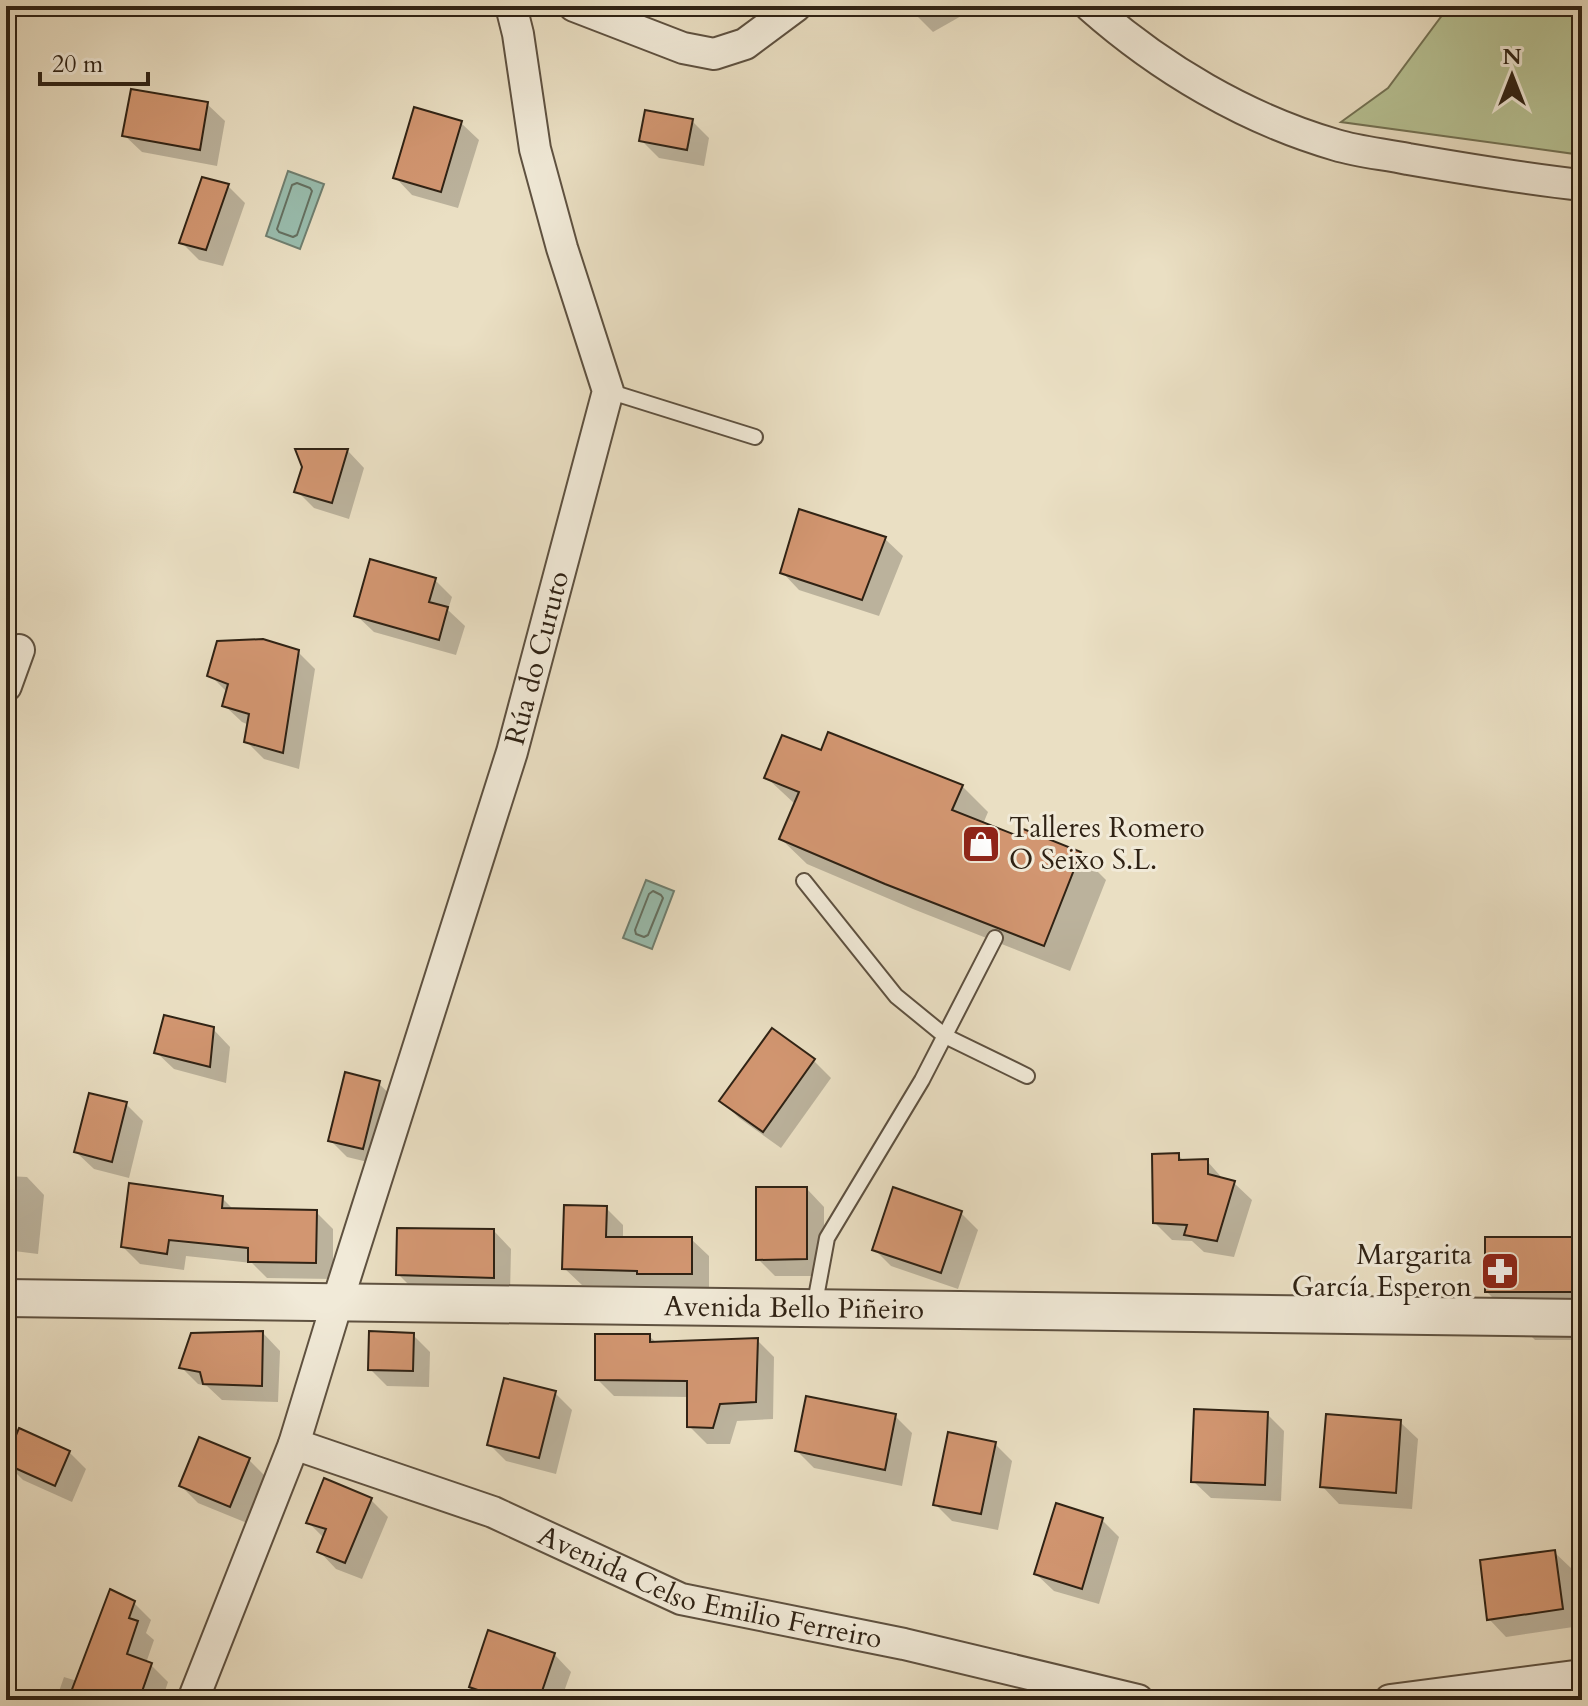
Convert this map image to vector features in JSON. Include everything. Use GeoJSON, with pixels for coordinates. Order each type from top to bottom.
{"type":"FeatureCollection","features":[{"type":"Feature","properties":{"kind":"street"},"geometry":{"type":"LineString","coordinates":[[511,6],[535,149],[562,248],[608,391]]}},
{"type":"Feature","properties":{"kind":"street"},"geometry":{"type":"LineString","coordinates":[[574,6],[683,48],[714,54],[745,44],[796,6]]}},
{"type":"Feature","properties":{"kind":"street"},"geometry":{"type":"LineString","coordinates":[[1090,6],[1125,37],[1200,85],[1255,116],[1337,146],[1447,166],[1582,185]]}},
{"type":"Feature","properties":{"kind":"street","name":"Rúa do Curuto"},"geometry":{"type":"LineString","coordinates":[[337,1303],[512,752],[608,391]]}},
{"type":"Feature","properties":{"kind":"street"},"geometry":{"type":"LineString","coordinates":[[6,686],[19,650]]}},
{"type":"Feature","properties":{"kind":"street","name":"Avenida Bello Piñeiro"},"geometry":{"type":"LineString","coordinates":[[6,1298],[1582,1318]]}},
{"type":"Feature","properties":{"kind":"street"},"geometry":{"type":"LineString","coordinates":[[193,1700],[294,1444],[337,1303]]}},
{"type":"Feature","properties":{"kind":"street","name":"Avenida Celso Emilio Ferreiro"},"geometry":{"type":"LineString","coordinates":[[294,1444],[493,1512],[681,1599],[904,1644],[1138,1700]]}},
{"type":"Feature","properties":{"kind":"street"},"geometry":{"type":"LineString","coordinates":[[1390,1700],[1582,1675]]}},
{"type":"Feature","properties":{"kind":"lane"},"geometry":{"type":"LineString","coordinates":[[608,391],[755,437]]}},
{"type":"Feature","properties":{"kind":"lane"},"geometry":{"type":"LineString","coordinates":[[804,881],[896,996],[945,1036],[1027,1076]]}},
{"type":"Feature","properties":{"kind":"lane"},"geometry":{"type":"LineString","coordinates":[[814,1309],[827,1238],[922,1080],[995,938]]}},
{"type":"Feature","properties":{"kind":"shaded area"},"geometry":{"type":"Polygon","coordinates":[[[1449,6],[1582,6],[1582,155],[1341,122],[1388,88],[1449,6]]]}},
{"type":"Feature","properties":{"kind":"water"},"geometry":{"type":"Polygon","coordinates":[[[288,171],[324,184],[300,249],[266,236],[288,171]]]}},
{"type":"Feature","properties":{"kind":"water"},"geometry":{"type":"Polygon","coordinates":[[[646,880],[674,891],[652,949],[623,938],[646,880]]]}},
{"type":"Feature","properties":{"kind":"building"},"geometry":{"type":"Polygon","coordinates":[[[131,89],[208,102],[200,150],[122,136],[131,89]]]}},
{"type":"Feature","properties":{"kind":"building"},"geometry":{"type":"Polygon","coordinates":[[[414,107],[462,121],[441,192],[393,178],[414,107]]]}},
{"type":"Feature","properties":{"kind":"building"},"geometry":{"type":"Polygon","coordinates":[[[645,110],[693,119],[687,150],[639,141],[645,110]]]}},
{"type":"Feature","properties":{"kind":"building"},"geometry":{"type":"Polygon","coordinates":[[[202,177],[229,184],[206,250],[179,243],[202,177]]]}},
{"type":"Feature","properties":{"kind":"building"},"geometry":{"type":"Polygon","coordinates":[[[295,449],[348,449],[332,503],[294,492],[302,467],[295,449]]]}},
{"type":"Feature","properties":{"kind":"building"},"geometry":{"type":"Polygon","coordinates":[[[799,509],[886,537],[862,600],[780,573],[799,509]]]}},
{"type":"Feature","properties":{"kind":"building"},"geometry":{"type":"Polygon","coordinates":[[[370,559],[436,578],[429,602],[448,607],[439,640],[354,616],[370,559]]]}},
{"type":"Feature","properties":{"kind":"building"},"geometry":{"type":"Polygon","coordinates":[[[263,639],[299,650],[283,753],[244,742],[249,714],[222,706],[228,684],[207,676],[217,641],[263,639]]]}},
{"type":"Feature","properties":{"kind":"building","name":"Talleres Romero O Seixo S.L."},"geometry":{"type":"Polygon","coordinates":[[[828,732],[963,785],[952,810],[1018,836],[1021,828],[1081,852],[1044,946],[779,839],[799,792],[764,778],[782,735],[821,750],[828,732]]]}},
{"type":"Feature","properties":{"kind":"building"},"geometry":{"type":"Polygon","coordinates":[[[164,1015],[214,1027],[210,1067],[154,1053],[164,1015]]]}},
{"type":"Feature","properties":{"kind":"building"},"geometry":{"type":"Polygon","coordinates":[[[772,1028],[815,1059],[763,1132],[719,1101],[772,1028]]]}},
{"type":"Feature","properties":{"kind":"building"},"geometry":{"type":"Polygon","coordinates":[[[345,1072],[380,1081],[363,1149],[328,1141],[345,1072]]]}},
{"type":"Feature","properties":{"kind":"building"},"geometry":{"type":"Polygon","coordinates":[[[89,1093],[127,1102],[112,1162],[74,1152],[89,1093]]]}},
{"type":"Feature","properties":{"kind":"building"},"geometry":{"type":"Polygon","coordinates":[[[1179,1153],[1179,1160],[1208,1159],[1208,1174],[1235,1181],[1217,1241],[1184,1235],[1187,1225],[1153,1223],[1152,1154],[1179,1153]]]}},
{"type":"Feature","properties":{"kind":"building"},"geometry":{"type":"Polygon","coordinates":[[[129,1183],[223,1196],[222,1208],[317,1210],[316,1263],[248,1262],[248,1248],[169,1240],[167,1254],[121,1247],[129,1183]]]}},
{"type":"Feature","properties":{"kind":"building"},"geometry":{"type":"Polygon","coordinates":[[[756,1187],[807,1187],[807,1259],[756,1260],[756,1187]]]}},
{"type":"Feature","properties":{"kind":"building"},"geometry":{"type":"Polygon","coordinates":[[[893,1187],[962,1211],[941,1273],[872,1250],[893,1187]]]}},
{"type":"Feature","properties":{"kind":"building"},"geometry":{"type":"Polygon","coordinates":[[[564,1205],[607,1206],[606,1237],[692,1237],[692,1274],[562,1269],[564,1205]]]}},
{"type":"Feature","properties":{"kind":"building"},"geometry":{"type":"Polygon","coordinates":[[[397,1228],[494,1229],[494,1278],[396,1275],[397,1228]]]}},
{"type":"Feature","properties":{"kind":"building"},"geometry":{"type":"Polygon","coordinates":[[[1485,1237],[1582,1237],[1582,1292],[1485,1292],[1485,1237]]]}},
{"type":"Feature","properties":{"kind":"building"},"geometry":{"type":"Polygon","coordinates":[[[263,1331],[262,1386],[203,1384],[200,1372],[179,1368],[191,1333],[263,1331]]]}},
{"type":"Feature","properties":{"kind":"building"},"geometry":{"type":"Polygon","coordinates":[[[369,1331],[414,1333],[413,1371],[368,1370],[369,1331]]]}},
{"type":"Feature","properties":{"kind":"building"},"geometry":{"type":"Polygon","coordinates":[[[595,1334],[650,1334],[650,1342],[758,1338],[756,1402],[720,1404],[713,1428],[687,1427],[687,1381],[595,1380],[595,1334]]]}},
{"type":"Feature","properties":{"kind":"building"},"geometry":{"type":"Polygon","coordinates":[[[504,1378],[556,1391],[539,1458],[487,1445],[504,1378]]]}},
{"type":"Feature","properties":{"kind":"building"},"geometry":{"type":"Polygon","coordinates":[[[806,1396],[896,1414],[885,1470],[795,1451],[806,1396]]]}},
{"type":"Feature","properties":{"kind":"building"},"geometry":{"type":"Polygon","coordinates":[[[1194,1409],[1268,1412],[1265,1485],[1191,1482],[1194,1409]]]}},
{"type":"Feature","properties":{"kind":"building"},"geometry":{"type":"Polygon","coordinates":[[[1326,1414],[1401,1420],[1396,1493],[1320,1487],[1326,1414]]]}},
{"type":"Feature","properties":{"kind":"building"},"geometry":{"type":"Polygon","coordinates":[[[19,1428],[70,1451],[55,1486],[6,1464],[19,1428]]]}},
{"type":"Feature","properties":{"kind":"building"},"geometry":{"type":"Polygon","coordinates":[[[948,1432],[996,1442],[981,1514],[933,1505],[948,1432]]]}},
{"type":"Feature","properties":{"kind":"building"},"geometry":{"type":"Polygon","coordinates":[[[199,1437],[250,1458],[230,1507],[179,1486],[199,1437]]]}},
{"type":"Feature","properties":{"kind":"building"},"geometry":{"type":"Polygon","coordinates":[[[324,1478],[372,1498],[345,1563],[317,1552],[326,1529],[306,1523],[324,1478]]]}},
{"type":"Feature","properties":{"kind":"building"},"geometry":{"type":"Polygon","coordinates":[[[1056,1503],[1103,1518],[1082,1589],[1034,1574],[1056,1503]]]}},
{"type":"Feature","properties":{"kind":"building"},"geometry":{"type":"Polygon","coordinates":[[[1555,1550],[1563,1609],[1487,1620],[1480,1560],[1555,1550]]]}},
{"type":"Feature","properties":{"kind":"building"},"geometry":{"type":"Polygon","coordinates":[[[110,1589],[135,1601],[129,1618],[138,1621],[127,1654],[152,1663],[139,1700],[68,1700],[110,1589]]]}},
{"type":"Feature","properties":{"kind":"building"},"geometry":{"type":"Polygon","coordinates":[[[488,1630],[555,1653],[539,1700],[507,1700],[469,1687],[488,1630]]]}},
{"type":"Feature","properties":{"kind":"place","name":"Talleres Romero O Seixo S.L."},"geometry":{"type":"Point","coordinates":[981,844]}},
{"type":"Feature","properties":{"kind":"place","name":"Margarita García Esperon"},"geometry":{"type":"Point","coordinates":[1500,1271]}}]}
